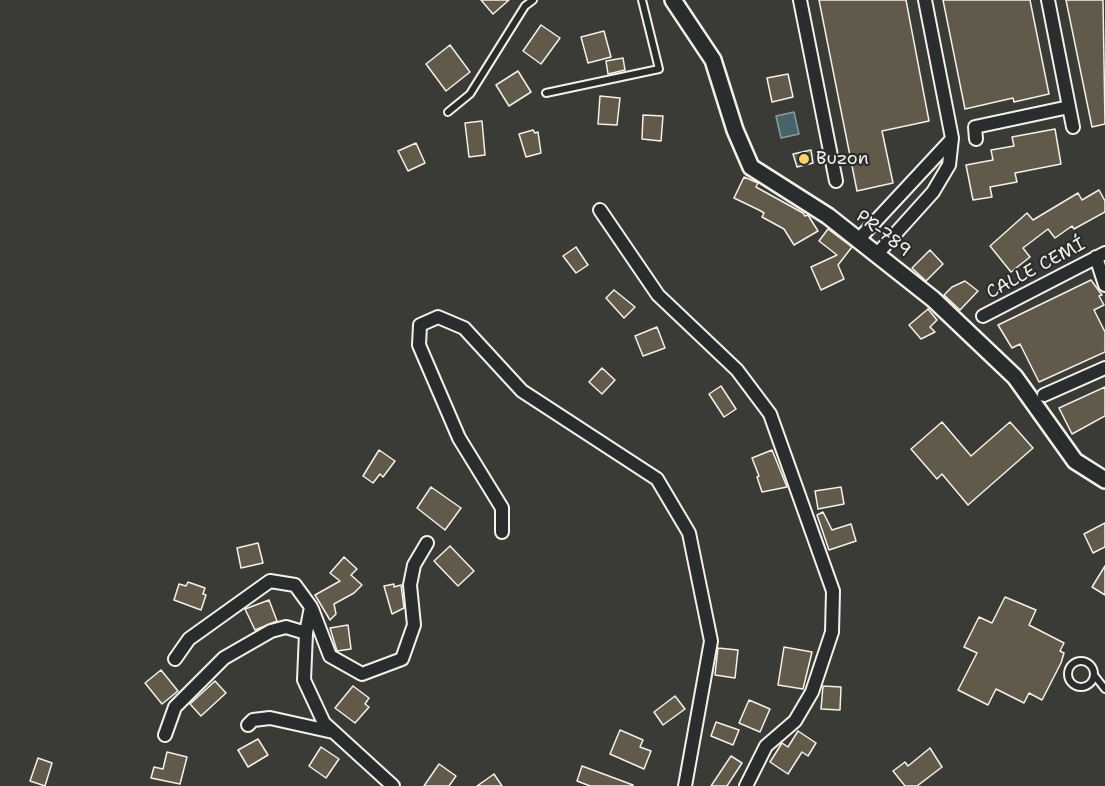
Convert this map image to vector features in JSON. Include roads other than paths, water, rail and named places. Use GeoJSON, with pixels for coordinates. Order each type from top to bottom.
{"type":"FeatureCollection","features":[{"type":"Feature","properties":{"kind":"street","name":"PR-789"},"geometry":{"type":"LineString","coordinates":[[673,0],[713,60],[735,130],[752,167],[859,239],[933,300],[1015,377],[1075,461],[1105,480]]}},
{"type":"Feature","properties":{"kind":"street"},"geometry":{"type":"LineString","coordinates":[[800,0],[836,181]]}},
{"type":"Feature","properties":{"kind":"street"},"geometry":{"type":"LineString","coordinates":[[878,254],[941,180],[949,165],[952,138],[925,0]]}},
{"type":"Feature","properties":{"kind":"street"},"geometry":{"type":"LineString","coordinates":[[1048,0],[1073,127]]}},
{"type":"Feature","properties":{"kind":"street"},"geometry":{"type":"LineString","coordinates":[[976,139],[975,127],[1069,106]]}},
{"type":"Feature","properties":{"kind":"street"},"geometry":{"type":"LineString","coordinates":[[859,239],[952,138]]}},
{"type":"Feature","properties":{"kind":"street"},"geometry":{"type":"LineString","coordinates":[[600,210],[658,295],[737,370],[770,414],[833,591],[832,632],[812,692],[795,721],[766,746],[746,786]]}},
{"type":"Feature","properties":{"kind":"street"},"geometry":{"type":"LineString","coordinates":[[1101,255],[1105,285]]}},
{"type":"Feature","properties":{"kind":"street","name":"CALLE CEMÍ"},"geometry":{"type":"LineString","coordinates":[[983,316],[1101,255]]}},
{"type":"Feature","properties":{"kind":"street"},"geometry":{"type":"LineString","coordinates":[[502,532],[502,508],[459,438],[419,345],[420,325],[438,317],[464,328],[522,392],[657,479],[689,533],[711,641],[685,786]]}},
{"type":"Feature","properties":{"kind":"street"},"geometry":{"type":"LineString","coordinates":[[1044,395],[1105,368]]}},
{"type":"Feature","properties":{"kind":"street"},"geometry":{"type":"LineString","coordinates":[[175,659],[189,639],[270,580],[295,585],[312,607],[330,656],[362,674],[402,659],[414,625],[410,585],[414,565],[427,543]]}},
{"type":"Feature","properties":{"kind":"street"},"geometry":{"type":"LineString","coordinates":[[312,607],[306,633],[304,680],[324,723],[393,786]]}},
{"type":"Feature","properties":{"kind":"street"},"geometry":{"type":"LineString","coordinates":[[165,735],[175,707],[224,658],[271,631],[286,627],[306,633]]}},
{"type":"Feature","properties":{"kind":"street"},"geometry":{"type":"LineString","coordinates":[[248,725],[253,720],[270,718],[334,732]]}},
{"type":"Feature","properties":{"kind":"lane"},"geometry":{"type":"LineString","coordinates":[[448,112],[470,94],[525,6],[533,0]]}},
{"type":"Feature","properties":{"kind":"lane"},"geometry":{"type":"LineString","coordinates":[[546,93],[659,69],[642,0]]}},
{"type":"Feature","properties":{"kind":"lane"},"geometry":{"type":"LineString","coordinates":[[1094,675],[1087,685],[1079,687],[1071,682],[1068,674],[1071,666],[1082,661],[1092,667],[1094,675],[1105,689]]}},
{"type":"Feature","properties":{"kind":"water"},"geometry":{"type":"Polygon","coordinates":[[[794,112],[799,134],[781,138],[776,116],[794,112]]]}},
{"type":"Feature","properties":{"kind":"place","name":"Buzon"},"geometry":{"type":"Point","coordinates":[804,159]}}]}
